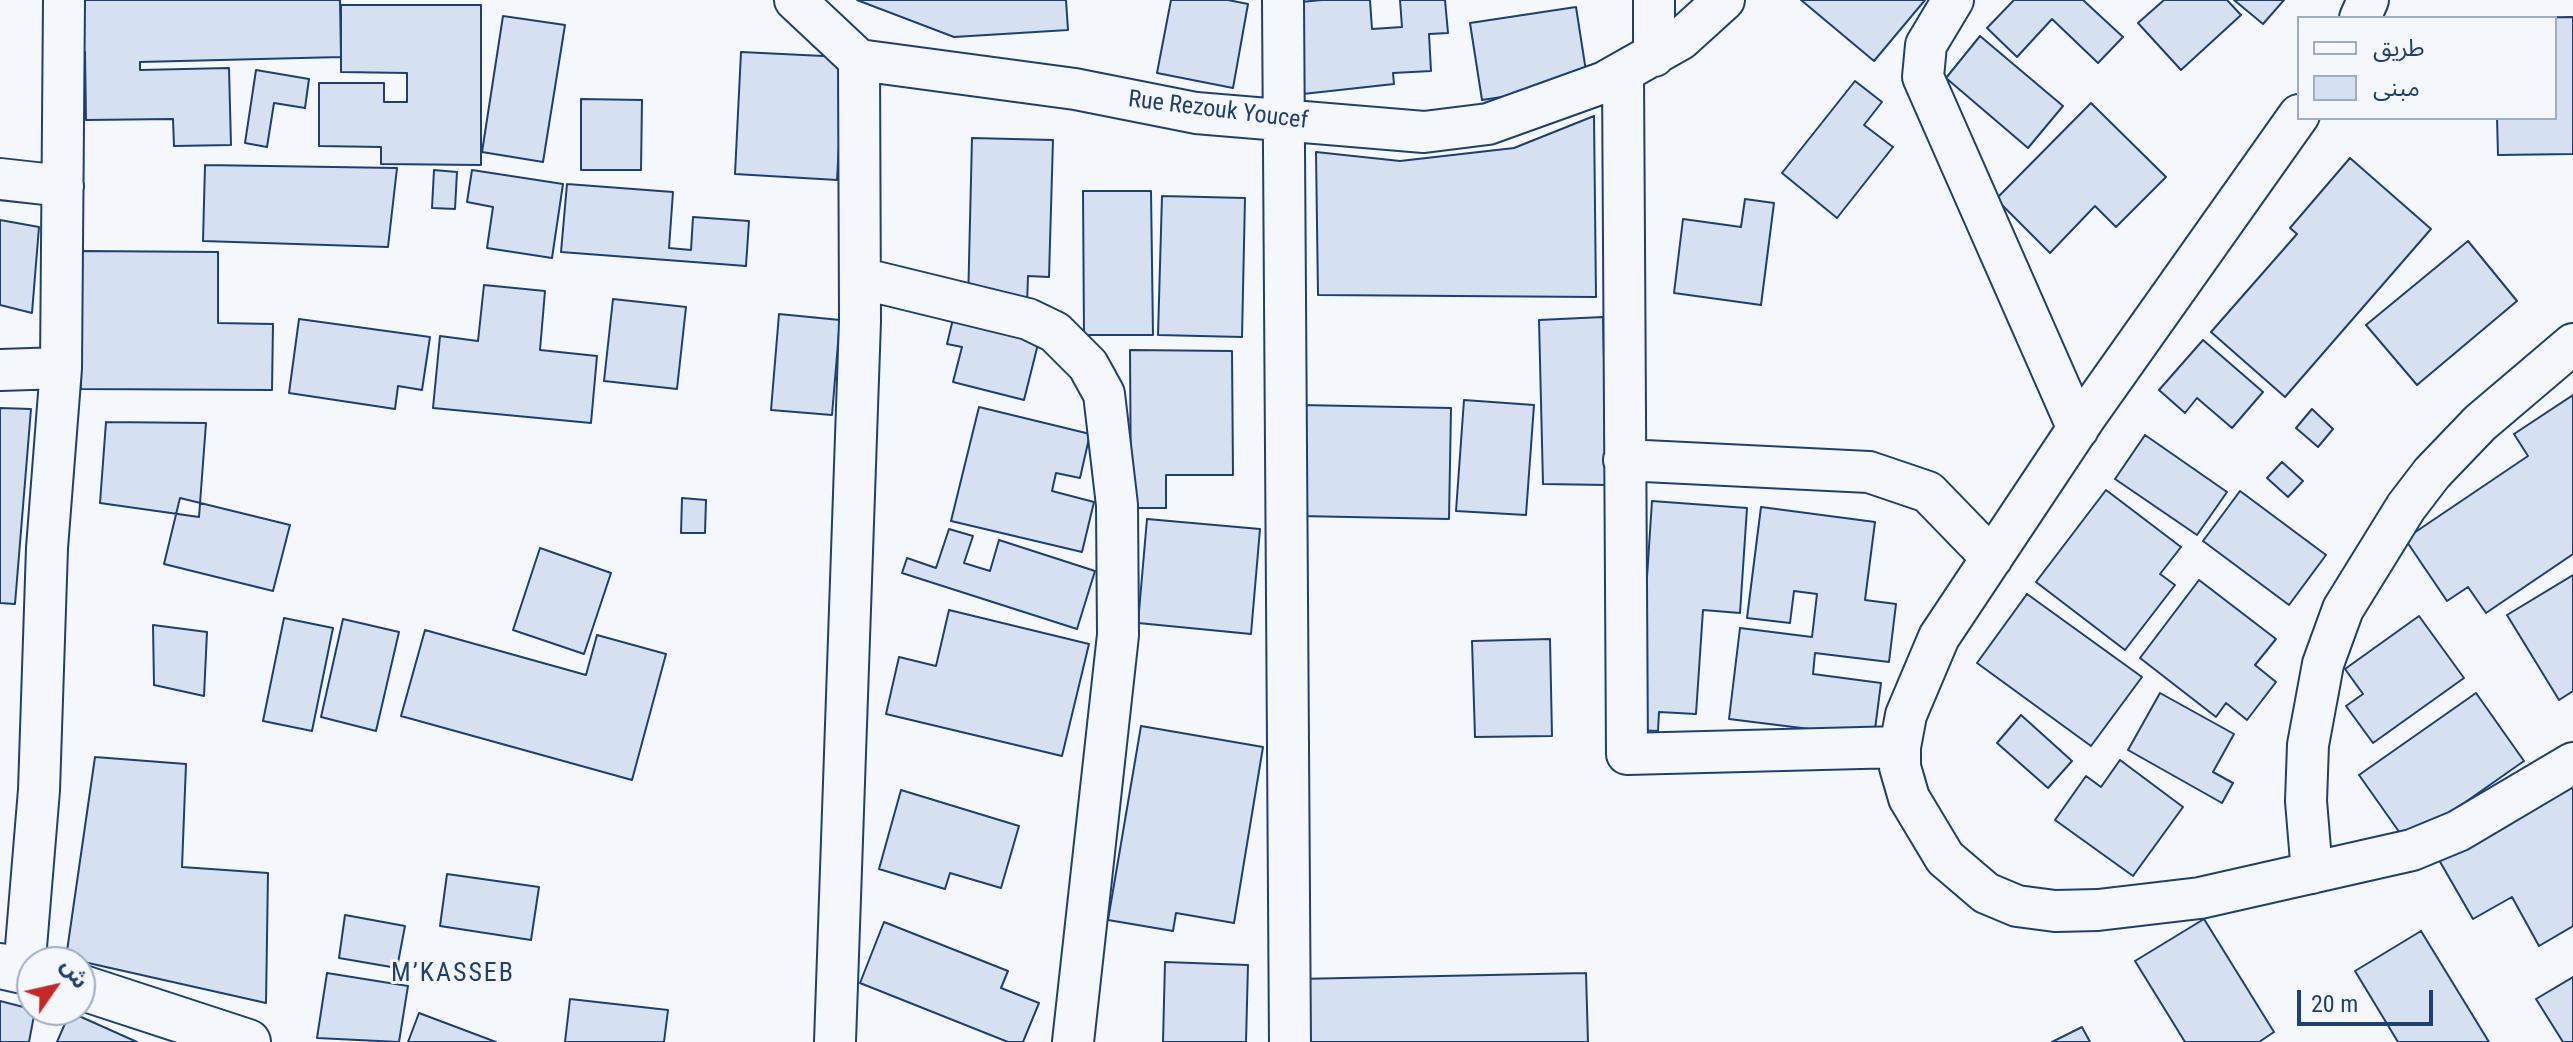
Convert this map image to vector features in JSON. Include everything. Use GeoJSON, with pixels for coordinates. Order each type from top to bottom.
{"type":"FeatureCollection","features":[{"type":"Feature","properties":{"kind":"main road"},"geometry":{"type":"LineString","coordinates":[[96,992],[248,1042]]}},
{"type":"Feature","properties":{"kind":"street"},"geometry":{"type":"LineString","coordinates":[[22,946],[39,790],[47,548],[61,368],[64,0]]}},
{"type":"Feature","properties":{"kind":"street"},"geometry":{"type":"LineString","coordinates":[[795,0],[859,60],[860,278],[835,1042]]}},
{"type":"Feature","properties":{"kind":"street"},"geometry":{"type":"LineString","coordinates":[[1283,0],[1290,1042]]}},
{"type":"Feature","properties":{"kind":"street"},"geometry":{"type":"LineString","coordinates":[[1654,0],[1639,64],[1624,460],[1627,754],[1900,747]]}},
{"type":"Feature","properties":{"kind":"street","name":"Rue Rezouk Youcef"},"geometry":{"type":"LineString","coordinates":[[859,60],[1075,89],[1196,113],[1424,132],[1488,124],[1639,64],[1681,39],[1724,0]]}},
{"type":"Feature","properties":{"kind":"street"},"geometry":{"type":"LineString","coordinates":[[1953,0],[1926,45],[1923,77],[2078,429]]}},
{"type":"Feature","properties":{"kind":"street"},"geometry":{"type":"LineString","coordinates":[[2297,118],[2078,429],[1939,637],[1906,715],[1900,747],[1900,767],[1909,798],[1945,858],[1986,893],[2017,906],[2055,911],[2113,909],[2200,898],[2436,842],[2573,763]]}},
{"type":"Feature","properties":{"kind":"street"},"geometry":{"type":"LineString","coordinates":[[0,179],[63,186]]}},
{"type":"Feature","properties":{"kind":"street"},"geometry":{"type":"LineString","coordinates":[[860,278],[1028,319],[1055,332],[1088,365],[1104,394],[1110,417],[1109,450],[1117,505],[1118,635],[1073,1042]]}},
{"type":"Feature","properties":{"kind":"street"},"geometry":{"type":"LineString","coordinates":[[2312,873],[2306,801],[2308,745],[2323,664],[2343,609],[2406,507],[2432,473],[2480,423],[2573,344]]}},
{"type":"Feature","properties":{"kind":"street"},"geometry":{"type":"LineString","coordinates":[[0,370],[61,368]]}},
{"type":"Feature","properties":{"kind":"street"},"geometry":{"type":"LineString","coordinates":[[1624,460],[1869,472],[1928,492],[1992,558]]}},
{"type":"Feature","properties":{"kind":"building"},"geometry":{"type":"Polygon","coordinates":[[[67,0],[340,0],[341,57],[140,62],[140,70],[229,68],[231,145],[174,146],[173,119],[86,120],[85,52],[69,52],[67,0]]]}},
{"type":"Feature","properties":{"kind":"building"},"geometry":{"type":"Polygon","coordinates":[[[857,0],[1066,0],[1068,30],[954,37],[857,0]]]}},
{"type":"Feature","properties":{"kind":"building"},"geometry":{"type":"Polygon","coordinates":[[[1171,0],[1228,0],[1248,4],[1233,88],[1157,73],[1171,0]]]}},
{"type":"Feature","properties":{"kind":"building"},"geometry":{"type":"Polygon","coordinates":[[[1370,0],[1372,29],[1402,27],[1400,0],[1445,0],[1448,33],[1429,34],[1431,71],[1393,73],[1394,84],[1303,94],[1300,2],[1370,0]]]}},
{"type":"Feature","properties":{"kind":"building"},"geometry":{"type":"Polygon","coordinates":[[[1801,0],[1925,0],[1874,61],[1801,0]]]}},
{"type":"Feature","properties":{"kind":"building"},"geometry":{"type":"Polygon","coordinates":[[[2014,0],[2083,0],[2123,37],[2098,63],[2052,19],[2017,57],[1987,28],[2014,0]]]}},
{"type":"Feature","properties":{"kind":"building"},"geometry":{"type":"Polygon","coordinates":[[[2164,0],[2227,0],[2241,15],[2181,70],[2138,23],[2164,0]]]}},
{"type":"Feature","properties":{"kind":"building"},"geometry":{"type":"Polygon","coordinates":[[[2234,0],[2284,0],[2263,24],[2234,0]]]}},
{"type":"Feature","properties":{"kind":"building"},"geometry":{"type":"Polygon","coordinates":[[[341,5],[481,5],[481,165],[381,164],[381,147],[319,146],[319,83],[384,83],[384,102],[407,102],[407,73],[341,72],[341,5]]]}},
{"type":"Feature","properties":{"kind":"building"},"geometry":{"type":"Polygon","coordinates":[[[1576,7],[1588,84],[1482,100],[1470,23],[1576,7]]]}},
{"type":"Feature","properties":{"kind":"building"},"geometry":{"type":"Polygon","coordinates":[[[503,16],[565,25],[543,162],[482,152],[503,16]]]}},
{"type":"Feature","properties":{"kind":"building"},"geometry":{"type":"Polygon","coordinates":[[[2557,17],[2573,17],[2573,154],[2498,155],[2497,120],[2557,120],[2557,17]]]}},
{"type":"Feature","properties":{"kind":"building"},"geometry":{"type":"Polygon","coordinates":[[[1980,36],[2063,106],[2028,148],[1946,78],[1980,36]]]}},
{"type":"Feature","properties":{"kind":"building"},"geometry":{"type":"Polygon","coordinates":[[[741,52],[844,57],[837,180],[735,174],[741,52]]]}},
{"type":"Feature","properties":{"kind":"building"},"geometry":{"type":"Polygon","coordinates":[[[256,70],[309,79],[305,108],[274,103],[267,147],[245,143],[256,70]]]}},
{"type":"Feature","properties":{"kind":"building"},"geometry":{"type":"Polygon","coordinates":[[[1855,81],[1882,102],[1864,125],[1893,147],[1837,218],[1782,173],[1855,81]]]}},
{"type":"Feature","properties":{"kind":"building"},"geometry":{"type":"Polygon","coordinates":[[[581,99],[642,100],[641,170],[581,170],[581,99]]]}},
{"type":"Feature","properties":{"kind":"building"},"geometry":{"type":"Polygon","coordinates":[[[2091,103],[2166,177],[2116,227],[2095,206],[2050,253],[1996,199],[2091,103]]]}},
{"type":"Feature","properties":{"kind":"building"},"geometry":{"type":"Polygon","coordinates":[[[1594,116],[1596,297],[1318,295],[1316,152],[1400,161],[1514,148],[1594,116]]]}},
{"type":"Feature","properties":{"kind":"building"},"geometry":{"type":"Polygon","coordinates":[[[972,138],[1053,140],[1049,277],[1028,276],[1027,305],[968,304],[972,138]]]}},
{"type":"Feature","properties":{"kind":"building"},"geometry":{"type":"Polygon","coordinates":[[[2350,158],[2431,229],[2285,397],[2211,332],[2297,234],[2290,228],[2350,158]]]}},
{"type":"Feature","properties":{"kind":"building"},"geometry":{"type":"Polygon","coordinates":[[[205,165],[397,168],[388,247],[203,241],[205,165]]]}},
{"type":"Feature","properties":{"kind":"building"},"geometry":{"type":"Polygon","coordinates":[[[434,170],[457,172],[455,209],[432,208],[434,170]]]}},
{"type":"Feature","properties":{"kind":"building"},"geometry":{"type":"Polygon","coordinates":[[[472,170],[563,184],[552,258],[487,248],[493,207],[467,202],[472,170]]]}},
{"type":"Feature","properties":{"kind":"building"},"geometry":{"type":"Polygon","coordinates":[[[567,184],[673,192],[669,248],[691,250],[693,217],[749,221],[746,266],[561,252],[567,184]]]}},
{"type":"Feature","properties":{"kind":"building"},"geometry":{"type":"Polygon","coordinates":[[[1083,191],[1151,191],[1153,335],[1084,335],[1083,191]]]}},
{"type":"Feature","properties":{"kind":"building"},"geometry":{"type":"Polygon","coordinates":[[[1162,196],[1245,198],[1242,337],[1158,335],[1162,196]]]}},
{"type":"Feature","properties":{"kind":"building"},"geometry":{"type":"Polygon","coordinates":[[[1745,199],[1774,203],[1761,305],[1674,293],[1683,219],[1741,227],[1745,199]]]}},
{"type":"Feature","properties":{"kind":"building"},"geometry":{"type":"Polygon","coordinates":[[[0,220],[39,227],[32,313],[0,305],[0,220]]]}},
{"type":"Feature","properties":{"kind":"building"},"geometry":{"type":"Polygon","coordinates":[[[2468,241],[2517,301],[2417,385],[2366,325],[2468,241]]]}},
{"type":"Feature","properties":{"kind":"building"},"geometry":{"type":"Polygon","coordinates":[[[82,251],[218,252],[218,323],[273,324],[272,390],[81,389],[82,251]]]}},
{"type":"Feature","properties":{"kind":"building"},"geometry":{"type":"Polygon","coordinates":[[[484,285],[545,291],[540,350],[597,356],[591,423],[433,408],[440,336],[478,341],[484,285]]]}},
{"type":"Feature","properties":{"kind":"building"},"geometry":{"type":"Polygon","coordinates":[[[613,299],[686,307],[677,389],[604,381],[613,299]]]}},
{"type":"Feature","properties":{"kind":"building"},"geometry":{"type":"Polygon","coordinates":[[[779,314],[840,320],[832,415],[771,410],[779,314]]]}},
{"type":"Feature","properties":{"kind":"building"},"geometry":{"type":"Polygon","coordinates":[[[1603,317],[1607,485],[1543,484],[1539,320],[1603,317]]]}},
{"type":"Feature","properties":{"kind":"building"},"geometry":{"type":"Polygon","coordinates":[[[299,319],[430,337],[422,390],[398,386],[395,409],[289,393],[299,319]]]}},
{"type":"Feature","properties":{"kind":"building"},"geometry":{"type":"Polygon","coordinates":[[[953,319],[1039,340],[1024,400],[953,382],[962,347],[947,344],[953,319]]]}},
{"type":"Feature","properties":{"kind":"building"},"geometry":{"type":"Polygon","coordinates":[[[2203,340],[2263,392],[2232,428],[2197,398],[2185,413],[2159,390],[2203,340]]]}},
{"type":"Feature","properties":{"kind":"building"},"geometry":{"type":"Polygon","coordinates":[[[1130,350],[1232,351],[1233,475],[1166,475],[1166,508],[1131,508],[1130,350]]]}},
{"type":"Feature","properties":{"kind":"building"},"geometry":{"type":"Polygon","coordinates":[[[2573,395],[2573,554],[2486,613],[2468,587],[2447,601],[2405,539],[2528,456],[2514,434],[2573,395]]]}},
{"type":"Feature","properties":{"kind":"building"},"geometry":{"type":"Polygon","coordinates":[[[1464,400],[1534,405],[1526,515],[1456,511],[1464,400]]]}},
{"type":"Feature","properties":{"kind":"building"},"geometry":{"type":"Polygon","coordinates":[[[1301,405],[1451,408],[1449,519],[1299,516],[1301,405]]]}},
{"type":"Feature","properties":{"kind":"building"},"geometry":{"type":"Polygon","coordinates":[[[979,407],[1090,434],[1080,478],[1056,473],[1052,491],[1094,502],[1082,552],[951,521],[979,407]]]}},
{"type":"Feature","properties":{"kind":"building"},"geometry":{"type":"Polygon","coordinates":[[[0,408],[31,409],[15,604],[0,603],[0,408]]]}},
{"type":"Feature","properties":{"kind":"building"},"geometry":{"type":"Polygon","coordinates":[[[2312,409],[2333,429],[2318,447],[2296,428],[2312,409]]]}},
{"type":"Feature","properties":{"kind":"building"},"geometry":{"type":"Polygon","coordinates":[[[106,422],[206,423],[199,517],[100,503],[106,422]]]}},
{"type":"Feature","properties":{"kind":"building"},"geometry":{"type":"Polygon","coordinates":[[[2145,435],[2227,492],[2197,535],[2115,479],[2145,435]]]}},
{"type":"Feature","properties":{"kind":"building"},"geometry":{"type":"Polygon","coordinates":[[[2282,462],[2303,481],[2288,497],[2267,478],[2282,462]]]}},
{"type":"Feature","properties":{"kind":"building"},"geometry":{"type":"Polygon","coordinates":[[[2106,490],[2181,547],[2160,574],[2175,585],[2125,650],[2036,582],[2106,490]]]}},
{"type":"Feature","properties":{"kind":"building"},"geometry":{"type":"Polygon","coordinates":[[[2240,491],[2326,555],[2289,605],[2203,541],[2240,491]]]}},
{"type":"Feature","properties":{"kind":"building"},"geometry":{"type":"Polygon","coordinates":[[[180,498],[290,525],[273,591],[164,564],[180,498]]]}},
{"type":"Feature","properties":{"kind":"building"},"geometry":{"type":"Polygon","coordinates":[[[682,498],[706,500],[705,533],[681,533],[682,498]]]}},
{"type":"Feature","properties":{"kind":"building"},"geometry":{"type":"Polygon","coordinates":[[[1652,501],[1747,508],[1740,613],[1703,610],[1696,714],[1659,712],[1658,731],[1637,730],[1652,501]]]}},
{"type":"Feature","properties":{"kind":"building"},"geometry":{"type":"Polygon","coordinates":[[[1761,507],[1875,522],[1865,600],[1896,604],[1889,662],[1815,653],[1813,674],[1881,683],[1874,737],[1729,719],[1740,628],[1812,637],[1817,594],[1794,591],[1790,623],[1747,618],[1761,507]]]}},
{"type":"Feature","properties":{"kind":"building"},"geometry":{"type":"Polygon","coordinates":[[[1147,519],[1260,529],[1251,634],[1138,623],[1147,519]]]}},
{"type":"Feature","properties":{"kind":"building"},"geometry":{"type":"Polygon","coordinates":[[[949,529],[973,536],[964,563],[990,571],[999,540],[1095,571],[1077,629],[902,573],[907,558],[936,568],[949,529]]]}},
{"type":"Feature","properties":{"kind":"building"},"geometry":{"type":"Polygon","coordinates":[[[540,548],[611,573],[584,654],[513,630],[540,548]]]}},
{"type":"Feature","properties":{"kind":"building"},"geometry":{"type":"Polygon","coordinates":[[[2573,575],[2573,691],[2559,700],[2507,615],[2573,575]]]}},
{"type":"Feature","properties":{"kind":"building"},"geometry":{"type":"Polygon","coordinates":[[[2199,580],[2276,639],[2255,665],[2276,682],[2247,720],[2226,703],[2216,717],[2140,658],[2199,580]]]}},
{"type":"Feature","properties":{"kind":"building"},"geometry":{"type":"Polygon","coordinates":[[[2027,594],[2142,677],[2091,746],[1977,663],[2027,594]]]}},
{"type":"Feature","properties":{"kind":"building"},"geometry":{"type":"Polygon","coordinates":[[[949,610],[1089,644],[1062,756],[886,714],[899,657],[936,666],[949,610]]]}},
{"type":"Feature","properties":{"kind":"building"},"geometry":{"type":"Polygon","coordinates":[[[2419,616],[2464,678],[2373,743],[2346,706],[2363,694],[2345,669],[2419,616]]]}},
{"type":"Feature","properties":{"kind":"building"},"geometry":{"type":"Polygon","coordinates":[[[284,618],[333,628],[312,731],[263,721],[284,618]]]}},
{"type":"Feature","properties":{"kind":"building"},"geometry":{"type":"Polygon","coordinates":[[[343,619],[399,632],[376,731],[321,717],[343,619]]]}},
{"type":"Feature","properties":{"kind":"building"},"geometry":{"type":"Polygon","coordinates":[[[153,625],[207,632],[204,696],[154,685],[153,625]]]}},
{"type":"Feature","properties":{"kind":"building"},"geometry":{"type":"Polygon","coordinates":[[[425,630],[586,675],[597,635],[666,654],[632,780],[401,716],[425,630]]]}},
{"type":"Feature","properties":{"kind":"building"},"geometry":{"type":"Polygon","coordinates":[[[1550,639],[1552,736],[1475,737],[1472,641],[1550,639]]]}},
{"type":"Feature","properties":{"kind":"building"},"geometry":{"type":"Polygon","coordinates":[[[2160,693],[2234,734],[2213,772],[2233,783],[2222,803],[2128,750],[2160,693]]]}},
{"type":"Feature","properties":{"kind":"building"},"geometry":{"type":"Polygon","coordinates":[[[2476,693],[2524,761],[2407,843],[2359,775],[2476,693]]]}},
{"type":"Feature","properties":{"kind":"building"},"geometry":{"type":"Polygon","coordinates":[[[2021,715],[2072,761],[2048,788],[1997,743],[2021,715]]]}},
{"type":"Feature","properties":{"kind":"building"},"geometry":{"type":"Polygon","coordinates":[[[1141,726],[1263,747],[1234,923],[1176,913],[1173,931],[1108,920],[1141,726]]]}},
{"type":"Feature","properties":{"kind":"building"},"geometry":{"type":"Polygon","coordinates":[[[95,757],[186,764],[182,867],[268,873],[266,1003],[96,965],[96,946],[68,946],[95,757]]]}},
{"type":"Feature","properties":{"kind":"building"},"geometry":{"type":"Polygon","coordinates":[[[2120,760],[2183,807],[2133,876],[2055,820],[2086,776],[2101,787],[2120,760]]]}},
{"type":"Feature","properties":{"kind":"building"},"geometry":{"type":"Polygon","coordinates":[[[2573,784],[2573,926],[2539,946],[2512,897],[2473,919],[2439,860],[2573,784]]]}},
{"type":"Feature","properties":{"kind":"building"},"geometry":{"type":"Polygon","coordinates":[[[901,790],[1019,826],[1001,888],[950,873],[945,889],[879,869],[901,790]]]}},
{"type":"Feature","properties":{"kind":"building"},"geometry":{"type":"Polygon","coordinates":[[[447,874],[539,887],[531,940],[440,926],[447,874]]]}},
{"type":"Feature","properties":{"kind":"building"},"geometry":{"type":"Polygon","coordinates":[[[345,915],[405,926],[397,968],[339,958],[345,915]]]}},
{"type":"Feature","properties":{"kind":"building"},"geometry":{"type":"Polygon","coordinates":[[[2204,919],[2274,1032],[2259,1042],[2185,1042],[2135,961],[2204,919]]]}},
{"type":"Feature","properties":{"kind":"building"},"geometry":{"type":"Polygon","coordinates":[[[884,922],[1008,971],[1001,988],[1039,1003],[1023,1042],[1008,1042],[860,983],[884,922]]]}},
{"type":"Feature","properties":{"kind":"building"},"geometry":{"type":"Polygon","coordinates":[[[2421,931],[2489,1042],[2398,1042],[2355,971],[2421,931]]]}},
{"type":"Feature","properties":{"kind":"building"},"geometry":{"type":"Polygon","coordinates":[[[1165,962],[1248,965],[1246,1042],[1163,1042],[1165,962]]]}},
{"type":"Feature","properties":{"kind":"building"},"geometry":{"type":"Polygon","coordinates":[[[327,973],[408,986],[399,1042],[317,1038],[327,973]]]}},
{"type":"Feature","properties":{"kind":"building"},"geometry":{"type":"Polygon","coordinates":[[[1586,973],[1588,1042],[1298,1042],[1297,979],[1586,973]]]}},
{"type":"Feature","properties":{"kind":"building"},"geometry":{"type":"Polygon","coordinates":[[[2573,977],[2573,1042],[2563,1042],[2536,999],[2573,977]]]}},
{"type":"Feature","properties":{"kind":"building"},"geometry":{"type":"Polygon","coordinates":[[[570,999],[668,1010],[664,1042],[565,1042],[570,999]]]}},
{"type":"Feature","properties":{"kind":"building"},"geometry":{"type":"Polygon","coordinates":[[[0,1001],[16,1005],[16,1026],[32,1026],[29,1042],[0,1042],[0,1001]]]}},
{"type":"Feature","properties":{"kind":"building"},"geometry":{"type":"Polygon","coordinates":[[[419,1013],[496,1042],[408,1042],[419,1013]]]}},
{"type":"Feature","properties":{"kind":"building"},"geometry":{"type":"Polygon","coordinates":[[[96,1024],[137,1042],[57,1042],[64,1026],[96,1024]]]}},
{"type":"Feature","properties":{"kind":"building"},"geometry":{"type":"Polygon","coordinates":[[[2082,1027],[2090,1042],[2052,1042],[2082,1027]]]}},
{"type":"Feature","properties":{"kind":"district","name":"M’KASSEB"},"geometry":{"type":"Point","coordinates":[453,974]}}]}
